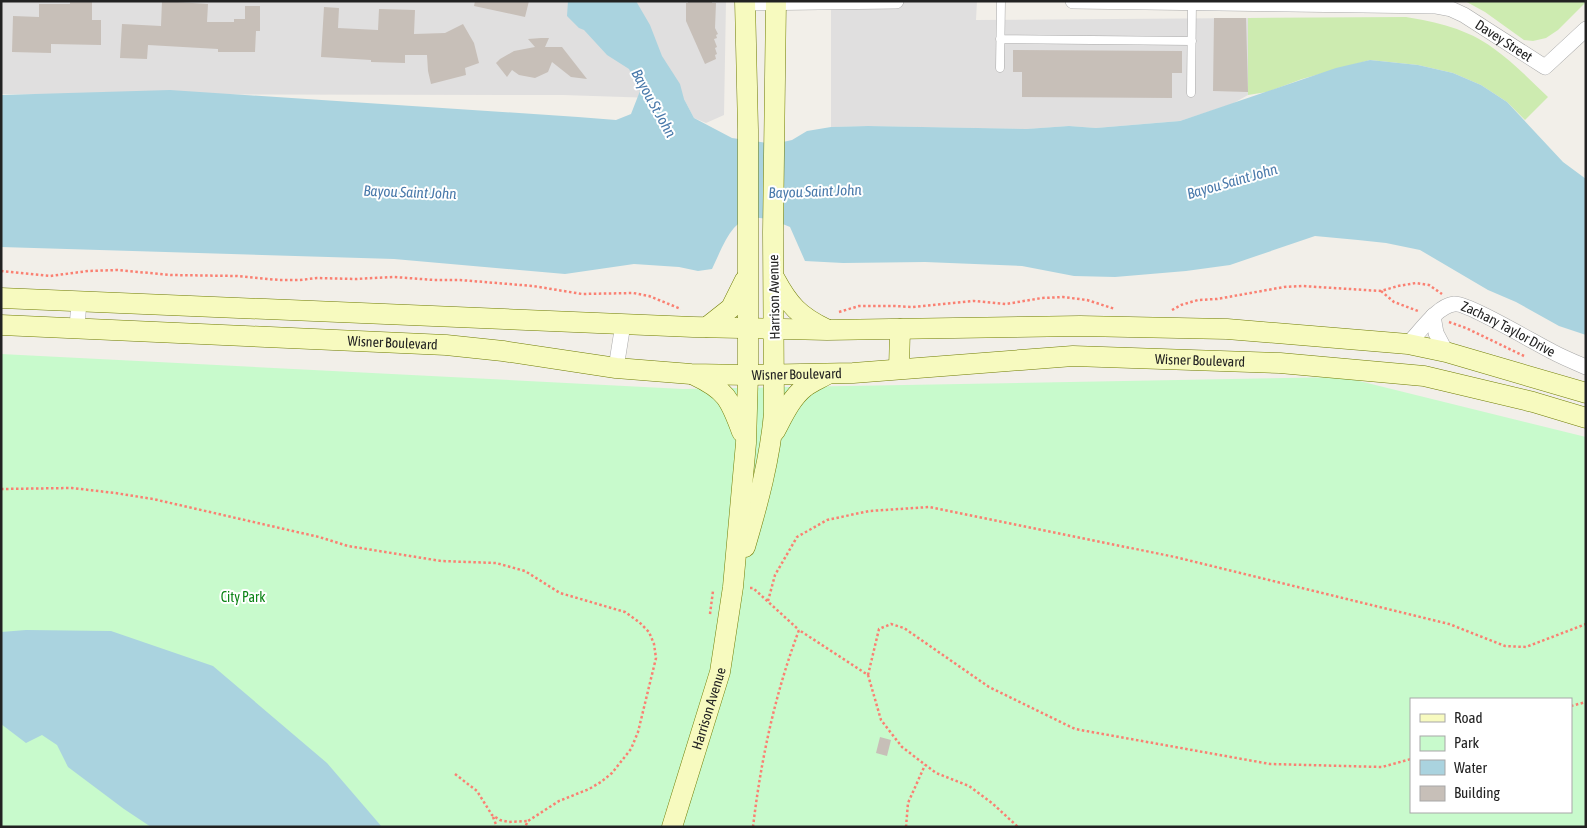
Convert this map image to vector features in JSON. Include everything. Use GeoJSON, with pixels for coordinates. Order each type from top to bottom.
{"type":"FeatureCollection","features":[{"type":"Feature","properties":{"kind":"street"},"geometry":{"type":"LineString","coordinates":[[745,2],[896,1]]}},
{"type":"Feature","properties":{"kind":"street","name":"Davey Street"},"geometry":{"type":"LineString","coordinates":[[1073,1],[1276,2],[1435,6],[1451,9],[1464,15],[1545,67],[1586,29]]}},
{"type":"Feature","properties":{"kind":"street","name":"Harrison Avenue"},"geometry":{"type":"LineString","coordinates":[[672,827],[720,672],[733,587],[746,443],[748,375],[748,130],[745,2]]}},
{"type":"Feature","properties":{"kind":"street","name":"Harrison Avenue"},"geometry":{"type":"LineString","coordinates":[[733,587],[754,518],[772,438],[775,374],[773,232],[776,2]]}},
{"type":"Feature","properties":{"kind":"street"},"geometry":{"type":"LineString","coordinates":[[707,327],[731,308],[747,276]]}},
{"type":"Feature","properties":{"kind":"street"},"geometry":{"type":"LineString","coordinates":[[774,277],[786,299],[795,310],[810,322],[827,330]]}},
{"type":"Feature","properties":{"kind":"street","name":"Wisner Boulevard"},"geometry":{"type":"LineString","coordinates":[[1,298],[774,329],[827,330],[1080,326],[1227,329],[1408,344],[1446,352],[1586,392]]}},
{"type":"Feature","properties":{"kind":"street"},"geometry":{"type":"LineString","coordinates":[[77,328],[79,301]]}},
{"type":"Feature","properties":{"kind":"street","name":"Zachary Taylor Drive"},"geometry":{"type":"LineString","coordinates":[[1408,344],[1433,316],[1444,307],[1455,303],[1586,367]]}},
{"type":"Feature","properties":{"kind":"street"},"geometry":{"type":"LineString","coordinates":[[1433,316],[1436,333],[1446,352]]}},
{"type":"Feature","properties":{"kind":"street"},"geometry":{"type":"LineString","coordinates":[[616,368],[623,324]]}},
{"type":"Feature","properties":{"kind":"street","name":"Wisner Boulevard"},"geometry":{"type":"LineString","coordinates":[[1,325],[446,345],[502,351],[616,368],[691,374],[828,374],[1073,356],[1280,363],[1424,376],[1533,402],[1586,418]]}},
{"type":"Feature","properties":{"kind":"street"},"geometry":{"type":"LineString","coordinates":[[899,369],[900,329]]}},
{"type":"Feature","properties":{"kind":"street"},"geometry":{"type":"LineString","coordinates":[[1280,363],[1282,334]]}},
{"type":"Feature","properties":{"kind":"street"},"geometry":{"type":"LineString","coordinates":[[691,374],[711,383],[730,401],[746,443]]}},
{"type":"Feature","properties":{"kind":"street"},"geometry":{"type":"LineString","coordinates":[[772,438],[783,415],[795,397],[805,386],[828,374]]}},
{"type":"Feature","properties":{"kind":"lane"},"geometry":{"type":"LineString","coordinates":[[1000,68],[1002,1]]}},
{"type":"Feature","properties":{"kind":"lane"},"geometry":{"type":"LineString","coordinates":[[1191,93],[1192,2]]}},
{"type":"Feature","properties":{"kind":"lane"},"geometry":{"type":"LineString","coordinates":[[1000,39],[1192,41]]}},
{"type":"Feature","properties":{"kind":"path"},"geometry":{"type":"LineString","coordinates":[[1381,291],[1394,302],[1466,328],[1527,358]]}},
{"type":"Feature","properties":{"kind":"path"},"geometry":{"type":"LineString","coordinates":[[1,489],[72,488],[115,493],[318,537],[348,546],[441,562],[504,565],[525,571],[560,593],[625,612],[649,632],[654,644],[656,658],[638,732],[622,762],[612,773],[589,790],[559,801],[528,821],[509,822],[500,820],[492,815]]}},
{"type":"Feature","properties":{"kind":"path"},"geometry":{"type":"LineString","coordinates":[[768,601],[775,575],[797,537],[827,520],[869,511],[929,508],[1175,557],[1449,624],[1505,646],[1526,647],[1586,624]]}},
{"type":"Feature","properties":{"kind":"path"},"geometry":{"type":"LineString","coordinates":[[733,587],[753,588],[800,630],[868,675]]}},
{"type":"Feature","properties":{"kind":"path"},"geometry":{"type":"LineString","coordinates":[[1018,827],[992,803],[969,786],[936,773],[902,747],[881,720],[868,675],[879,629],[891,624],[904,628],[989,686],[1075,729],[1270,764],[1382,767],[1410,759]]}},
{"type":"Feature","properties":{"kind":"path"},"geometry":{"type":"LineString","coordinates":[[753,827],[758,778],[767,734],[790,654],[800,630]]}},
{"type":"Feature","properties":{"kind":"path"},"geometry":{"type":"LineString","coordinates":[[1572,706],[1586,702]]}},
{"type":"Feature","properties":{"kind":"path"},"geometry":{"type":"LineString","coordinates":[[906,827],[908,803],[926,765]]}},
{"type":"Feature","properties":{"kind":"path"},"geometry":{"type":"LineString","coordinates":[[455,774],[477,791],[497,827]]}},
{"type":"Feature","properties":{"kind":"path"},"geometry":{"type":"LineString","coordinates":[[525,827],[528,821]]}},
{"type":"Feature","properties":{"kind":"shaded area"},"geometry":{"type":"Polygon","coordinates":[[[1,1],[726,1],[724,115],[706,123],[694,118],[684,99],[563,95],[1,94],[1,1]]]}},
{"type":"Feature","properties":{"kind":"shaded area"},"geometry":{"type":"Polygon","coordinates":[[[831,1],[977,1],[976,20],[1248,18],[1248,95],[1232,104],[1180,121],[1096,128],[1069,126],[1026,129],[831,127],[831,1]]]}},
{"type":"Feature","properties":{"kind":"green space"},"geometry":{"type":"Polygon","coordinates":[[[1465,1],[1586,2],[1558,30],[1546,38],[1533,41],[1524,40],[1485,12],[1465,1]]]}},
{"type":"Feature","properties":{"kind":"green space"},"geometry":{"type":"Polygon","coordinates":[[[1406,17],[1451,27],[1483,41],[1508,59],[1548,97],[1525,120],[1507,102],[1481,85],[1453,73],[1418,65],[1370,60],[1302,79],[1267,92],[1248,95],[1248,18],[1406,17]]]}},
{"type":"Feature","properties":{"kind":"green space","name":"City Park"},"geometry":{"type":"Polygon","coordinates":[[[1,354],[683,389],[1343,377],[1586,437],[1586,827],[1,827],[1,354]]]}},
{"type":"Feature","properties":{"kind":"water"},"geometry":{"type":"Polygon","coordinates":[[[568,1],[636,1],[650,25],[662,56],[680,84],[684,99],[694,118],[732,138],[774,144],[792,140],[807,131],[831,127],[1026,129],[1069,126],[1096,128],[1180,121],[1336,68],[1370,60],[1418,65],[1453,73],[1481,85],[1507,102],[1563,162],[1586,179],[1586,335],[1559,326],[1516,302],[1488,290],[1420,250],[1386,243],[1315,236],[1230,265],[1115,277],[1074,276],[1022,266],[925,262],[843,263],[805,261],[790,227],[773,220],[759,218],[748,219],[739,223],[725,241],[712,269],[698,271],[679,267],[634,264],[565,274],[394,259],[1,247],[1,95],[170,90],[616,120],[631,114],[640,91],[629,69],[607,55],[584,30],[579,28],[567,16],[568,1]]]}},
{"type":"Feature","properties":{"kind":"water"},"geometry":{"type":"Polygon","coordinates":[[[26,630],[111,631],[213,666],[327,763],[382,827],[151,827],[68,767],[57,745],[42,735],[26,743],[1,724],[1,632],[26,630]]]}},
{"type":"Feature","properties":{"kind":"building"},"geometry":{"type":"Polygon","coordinates":[[[70,1],[92,1],[92,20],[101,20],[101,45],[51,44],[51,53],[12,52],[13,16],[39,17],[39,4],[70,4],[70,1]]]}},
{"type":"Feature","properties":{"kind":"building"},"geometry":{"type":"Polygon","coordinates":[[[162,1],[208,4],[207,22],[234,22],[234,19],[245,19],[245,6],[260,6],[260,31],[256,31],[255,52],[218,52],[218,49],[148,45],[147,59],[120,58],[122,24],[161,26],[162,1]]]}},
{"type":"Feature","properties":{"kind":"building"},"geometry":{"type":"Polygon","coordinates":[[[475,1],[529,1],[525,17],[474,6],[475,1]]]}},
{"type":"Feature","properties":{"kind":"building"},"geometry":{"type":"Polygon","coordinates":[[[688,1],[712,1],[712,3],[716,3],[715,28],[718,34],[716,35],[717,38],[714,39],[717,54],[715,55],[716,59],[705,64],[686,21],[686,3],[688,1]]]}},
{"type":"Feature","properties":{"kind":"building"},"geometry":{"type":"Polygon","coordinates":[[[324,7],[339,8],[338,28],[378,30],[379,9],[415,10],[414,34],[445,33],[463,24],[474,43],[479,63],[465,68],[466,75],[431,84],[427,55],[405,55],[405,63],[321,57],[324,7]]]}},
{"type":"Feature","properties":{"kind":"building"},"geometry":{"type":"Polygon","coordinates":[[[1214,18],[1246,18],[1248,92],[1213,91],[1214,18]]]}},
{"type":"Feature","properties":{"kind":"building"},"geometry":{"type":"Polygon","coordinates":[[[549,38],[545,47],[562,47],[587,79],[571,77],[552,62],[548,72],[535,78],[519,75],[512,70],[507,77],[496,63],[514,51],[535,47],[528,39],[549,38]]]}},
{"type":"Feature","properties":{"kind":"building"},"geometry":{"type":"Polygon","coordinates":[[[1013,50],[1182,51],[1182,73],[1172,73],[1172,98],[1022,97],[1022,72],[1013,72],[1013,50]]]}},
{"type":"Feature","properties":{"kind":"building"},"geometry":{"type":"Polygon","coordinates":[[[880,737],[891,740],[887,756],[876,753],[880,737]]]}},
{"type":"Feature","properties":{"kind":"water label","name":"Bayou St John"},"geometry":{"type":"Point","coordinates":[654,103]}},
{"type":"Feature","properties":{"kind":"water label","name":"Bayou Saint John"},"geometry":{"type":"Point","coordinates":[1232,181]}},
{"type":"Feature","properties":{"kind":"water label","name":"Bayou Saint John"},"geometry":{"type":"Point","coordinates":[815,191]}},
{"type":"Feature","properties":{"kind":"water label","name":"Bayou Saint John"},"geometry":{"type":"Point","coordinates":[410,192]}}]}
